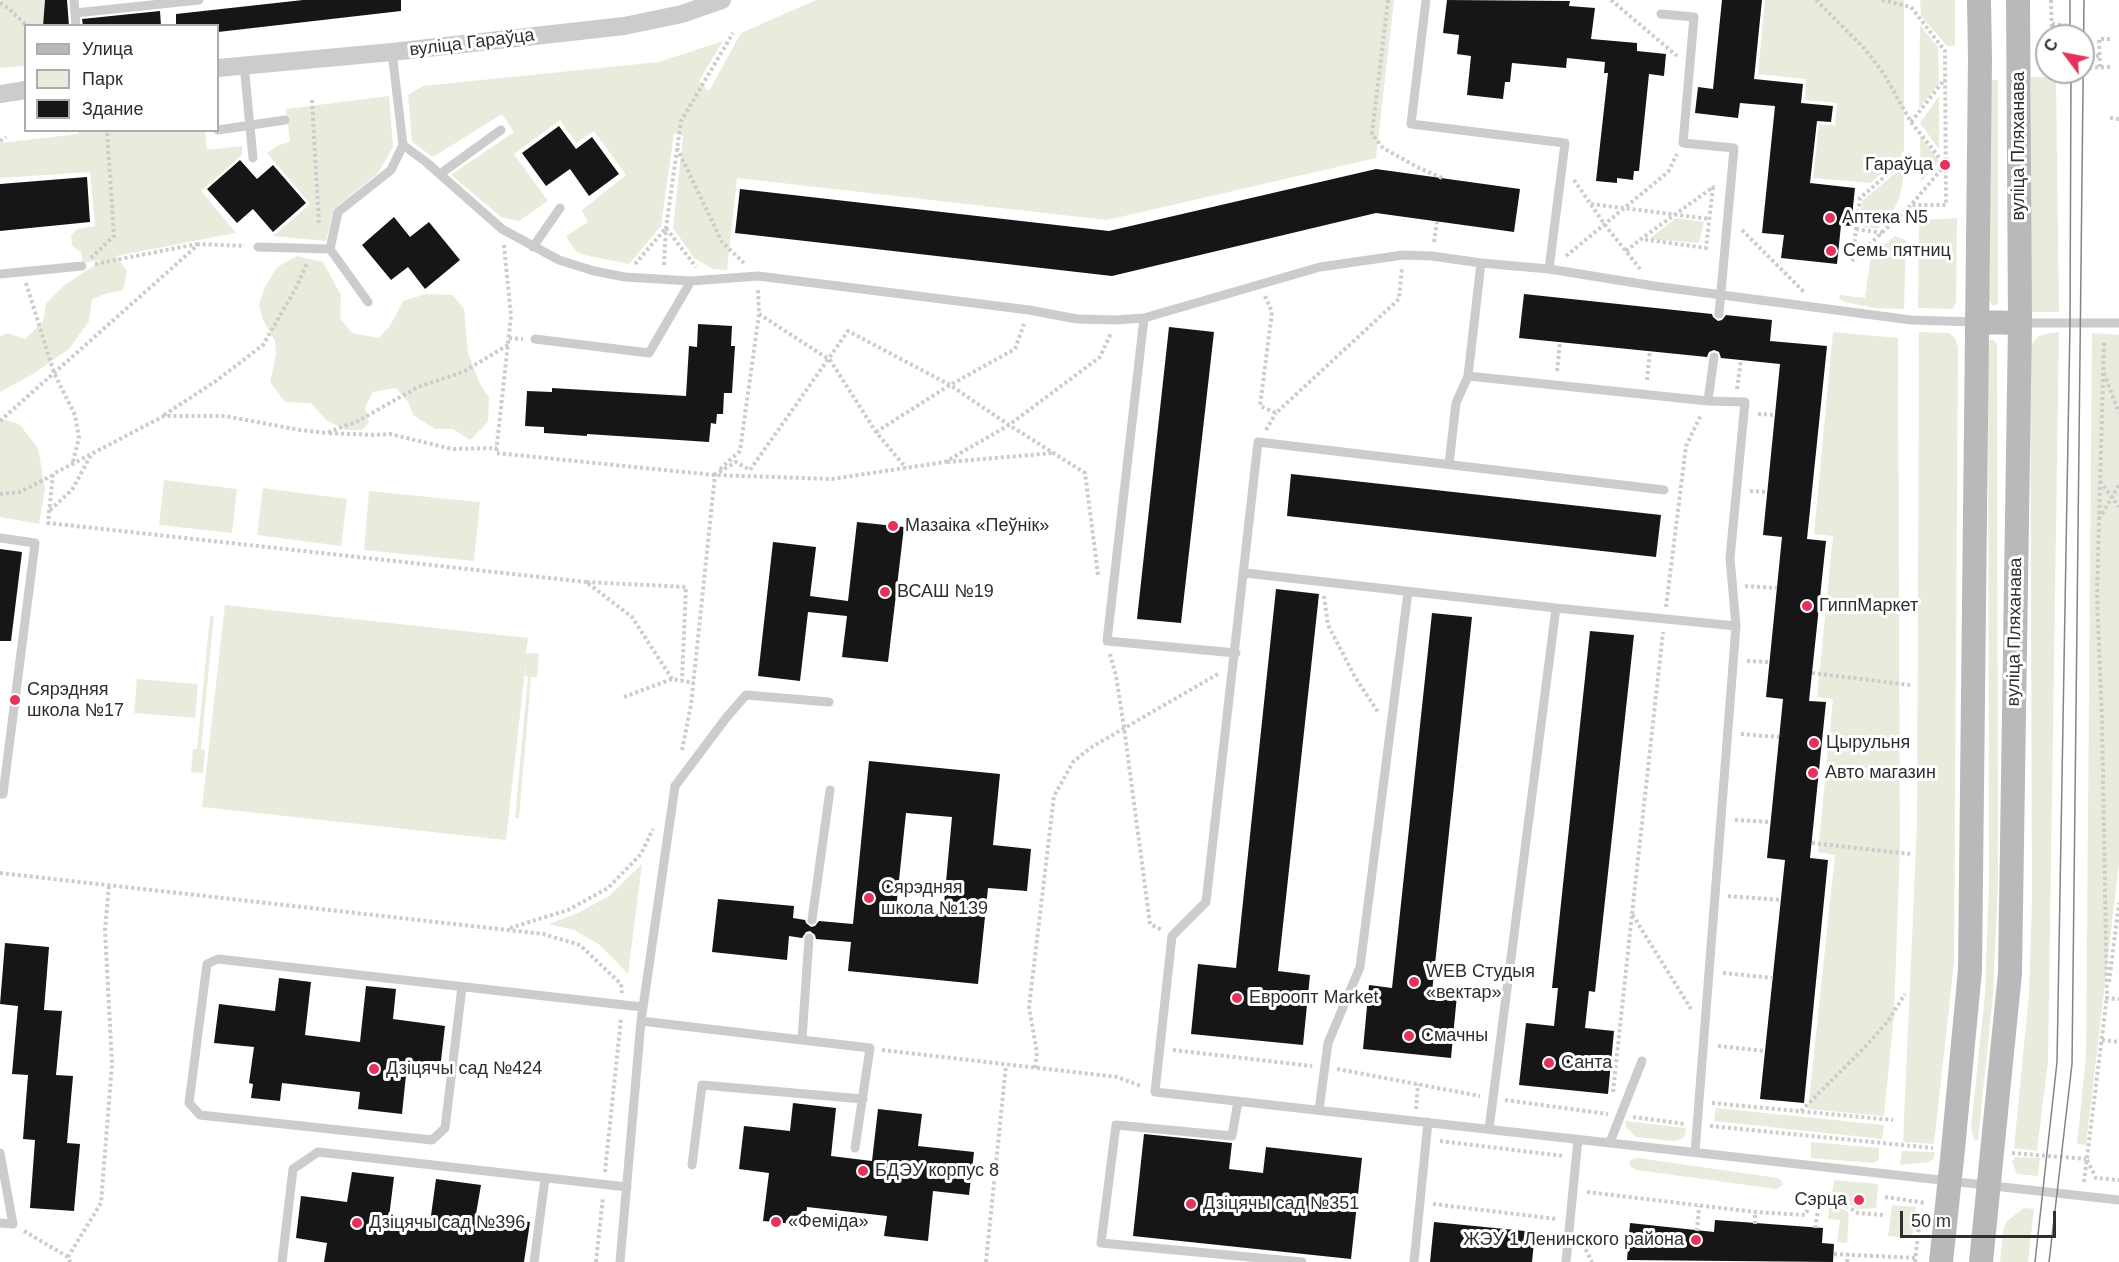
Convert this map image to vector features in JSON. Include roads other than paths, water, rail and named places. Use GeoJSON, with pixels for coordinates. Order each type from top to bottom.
{"type":"FeatureCollection","features":[{"type":"Feature","properties":{"kind":"main road"},"geometry":{"type":"LineString","coordinates":[[1941,1262],[1970,970],[1980,58],[1978,0]]}},
{"type":"Feature","properties":{"kind":"main road","name":"вуліца Пляханава"},"geometry":{"type":"LineString","coordinates":[[1981,1262],[2010,972],[2020,323],[2018,0]]}},
{"type":"Feature","properties":{"kind":"main road"},"geometry":{"type":"LineString","coordinates":[[1977,322],[2020,323]]}},
{"type":"Feature","properties":{"kind":"street","name":"вуліца Гараўца"},"geometry":{"type":"LineString","coordinates":[[219,68],[392,52],[624,26],[682,14],[722,0]]}},
{"type":"Feature","properties":{"kind":"street"},"geometry":{"type":"LineString","coordinates":[[0,94],[24,90]]}},
{"type":"Feature","properties":{"kind":"lane"},"geometry":{"type":"LineString","coordinates":[[74,0],[76,24]]}},
{"type":"Feature","properties":{"kind":"lane"},"geometry":{"type":"LineString","coordinates":[[75,14],[199,0]]}},
{"type":"Feature","properties":{"kind":"lane"},"geometry":{"type":"LineString","coordinates":[[1426,0],[1411,124],[1565,143],[1549,269]]}},
{"type":"Feature","properties":{"kind":"lane"},"geometry":{"type":"LineString","coordinates":[[1662,14],[1694,16],[1683,143],[1734,148],[1719,314]]}},
{"type":"Feature","properties":{"kind":"lane"},"geometry":{"type":"LineString","coordinates":[[325,249],[338,212],[390,170],[403,146],[392,52]]}},
{"type":"Feature","properties":{"kind":"lane"},"geometry":{"type":"LineString","coordinates":[[244,65],[253,158]]}},
{"type":"Feature","properties":{"kind":"lane"},"geometry":{"type":"LineString","coordinates":[[219,130],[285,120]]}},
{"type":"Feature","properties":{"kind":"lane"},"geometry":{"type":"LineString","coordinates":[[440,174],[501,130]]}},
{"type":"Feature","properties":{"kind":"lane"},"geometry":{"type":"LineString","coordinates":[[403,146],[440,174],[502,229],[559,260],[594,271],[625,277],[691,281],[758,276],[1029,310],[1077,319],[1116,320],[1144,318],[1320,267],[1404,255],[1549,269],[1654,286],[1721,293],[1911,320],[1977,322]]}},
{"type":"Feature","properties":{"kind":"lane"},"geometry":{"type":"LineString","coordinates":[[533,246],[560,208]]}},
{"type":"Feature","properties":{"kind":"lane"},"geometry":{"type":"LineString","coordinates":[[258,247],[325,249],[368,302]]}},
{"type":"Feature","properties":{"kind":"lane"},"geometry":{"type":"LineString","coordinates":[[1449,464],[1456,403],[1468,376],[1481,263]]}},
{"type":"Feature","properties":{"kind":"lane"},"geometry":{"type":"LineString","coordinates":[[0,274],[82,266]]}},
{"type":"Feature","properties":{"kind":"lane"},"geometry":{"type":"LineString","coordinates":[[535,339],[649,352],[691,281]]}},
{"type":"Feature","properties":{"kind":"lane"},"geometry":{"type":"LineString","coordinates":[[1144,318],[1107,641],[1236,653]]}},
{"type":"Feature","properties":{"kind":"lane"},"geometry":{"type":"LineString","coordinates":[[2020,323],[2119,323]]}},
{"type":"Feature","properties":{"kind":"lane"},"geometry":{"type":"LineString","coordinates":[[1708,401],[1714,357]]}},
{"type":"Feature","properties":{"kind":"lane"},"geometry":{"type":"LineString","coordinates":[[1468,376],[1708,401],[1745,402],[1730,558],[1736,626],[1695,1152]]}},
{"type":"Feature","properties":{"kind":"lane"},"geometry":{"type":"LineString","coordinates":[[1664,490],[1258,442],[1236,653],[1206,902],[1172,936],[1155,1092],[2119,1200]]}},
{"type":"Feature","properties":{"kind":"lane"},"geometry":{"type":"LineString","coordinates":[[0,538],[35,543],[3,794],[0,794]]}},
{"type":"Feature","properties":{"kind":"lane"},"geometry":{"type":"LineString","coordinates":[[1245,573],[1736,626]]}},
{"type":"Feature","properties":{"kind":"lane"},"geometry":{"type":"LineString","coordinates":[[1319,1110],[1328,1043],[1360,967],[1408,592]]}},
{"type":"Feature","properties":{"kind":"lane"},"geometry":{"type":"LineString","coordinates":[[1489,1129],[1556,608]]}},
{"type":"Feature","properties":{"kind":"lane"},"geometry":{"type":"LineString","coordinates":[[620,1262],[642,1007],[675,786],[746,695],[829,702]]}},
{"type":"Feature","properties":{"kind":"lane"},"geometry":{"type":"LineString","coordinates":[[812,920],[830,790]]}},
{"type":"Feature","properties":{"kind":"lane"},"geometry":{"type":"LineString","coordinates":[[802,1039],[809,938]]}},
{"type":"Feature","properties":{"kind":"lane"},"geometry":{"type":"LineString","coordinates":[[462,987],[445,1128],[432,1140],[200,1115],[189,1103],[207,964],[218,959],[642,1007]]}},
{"type":"Feature","properties":{"kind":"lane"},"geometry":{"type":"LineString","coordinates":[[641,1021],[870,1048],[855,1148]]}},
{"type":"Feature","properties":{"kind":"lane"},"geometry":{"type":"LineString","coordinates":[[1610,1142],[1615,1115],[1642,1061]]}},
{"type":"Feature","properties":{"kind":"lane"},"geometry":{"type":"LineString","coordinates":[[692,1165],[702,1085],[863,1099]]}},
{"type":"Feature","properties":{"kind":"lane"},"geometry":{"type":"LineString","coordinates":[[1238,1101],[1232,1136],[1116,1125],[1101,1243],[1302,1262]]}},
{"type":"Feature","properties":{"kind":"lane"},"geometry":{"type":"LineString","coordinates":[[1414,1262],[1428,1122]]}},
{"type":"Feature","properties":{"kind":"lane"},"geometry":{"type":"LineString","coordinates":[[1566,1262],[1578,1139]]}},
{"type":"Feature","properties":{"kind":"lane"},"geometry":{"type":"LineString","coordinates":[[282,1262],[292,1169],[318,1152],[627,1187]]}},
{"type":"Feature","properties":{"kind":"lane"},"geometry":{"type":"LineString","coordinates":[[0,1153],[13,1224],[0,1223]]}},
{"type":"Feature","properties":{"kind":"lane"},"geometry":{"type":"LineString","coordinates":[[534,1262],[545,1179]]}},
{"type":"Feature","properties":{"kind":"tram line"},"geometry":{"type":"LineString","coordinates":[[2070,0],[2070,24]]}},
{"type":"Feature","properties":{"kind":"tram line"},"geometry":{"type":"LineString","coordinates":[[2049,1262],[2072,1064],[2084,0]]}},
{"type":"Feature","properties":{"kind":"tram line"},"geometry":{"type":"LineString","coordinates":[[2035,1262],[2057,1062],[2070,323],[2071,84]]}},
{"type":"Feature","properties":{"kind":"place","name":"Гараўца"},"geometry":{"type":"Point","coordinates":[1945,165]}},
{"type":"Feature","properties":{"kind":"place","name":"Аптека N5"},"geometry":{"type":"Point","coordinates":[1830,218]}},
{"type":"Feature","properties":{"kind":"place","name":"Семь пятниц"},"geometry":{"type":"Point","coordinates":[1831,251]}},
{"type":"Feature","properties":{"kind":"place","name":"Мазаіка «Пеўнік»"},"geometry":{"type":"Point","coordinates":[893,526]}},
{"type":"Feature","properties":{"kind":"place","name":"ВСАШ №19"},"geometry":{"type":"Point","coordinates":[885,592]}},
{"type":"Feature","properties":{"kind":"place","name":"ГиппМаркет"},"geometry":{"type":"Point","coordinates":[1807,606]}},
{"type":"Feature","properties":{"kind":"place","name":"Сярэдняя школа №17"},"geometry":{"type":"Point","coordinates":[15,700]}},
{"type":"Feature","properties":{"kind":"place","name":"Цырульня"},"geometry":{"type":"Point","coordinates":[1814,743]}},
{"type":"Feature","properties":{"kind":"place","name":"Авто магазин"},"geometry":{"type":"Point","coordinates":[1813,773]}},
{"type":"Feature","properties":{"kind":"place","name":"Сярэдняя школа №139"},"geometry":{"type":"Point","coordinates":[869,898]}},
{"type":"Feature","properties":{"kind":"place","name":"WEB Студыя «вектар»"},"geometry":{"type":"Point","coordinates":[1414,982]}},
{"type":"Feature","properties":{"kind":"place","name":"Евроопт Market"},"geometry":{"type":"Point","coordinates":[1237,998]}},
{"type":"Feature","properties":{"kind":"place","name":"Смачны"},"geometry":{"type":"Point","coordinates":[1409,1036]}},
{"type":"Feature","properties":{"kind":"place","name":"Санта"},"geometry":{"type":"Point","coordinates":[1549,1063]}},
{"type":"Feature","properties":{"kind":"place","name":"Дзіцячы сад №424"},"geometry":{"type":"Point","coordinates":[374,1069]}},
{"type":"Feature","properties":{"kind":"place","name":"БДЭУ корпус 8"},"geometry":{"type":"Point","coordinates":[863,1171]}},
{"type":"Feature","properties":{"kind":"place","name":"Сэрца"},"geometry":{"type":"Point","coordinates":[1859,1200]}},
{"type":"Feature","properties":{"kind":"place","name":"Дзіцячы сад №351"},"geometry":{"type":"Point","coordinates":[1191,1204]}},
{"type":"Feature","properties":{"kind":"place","name":"«Феміда»"},"geometry":{"type":"Point","coordinates":[776,1222]}},
{"type":"Feature","properties":{"kind":"place","name":"Дзіцячы сад №396"},"geometry":{"type":"Point","coordinates":[357,1223]}},
{"type":"Feature","properties":{"kind":"place","name":"ЖЭУ 1 Ленинского района"},"geometry":{"type":"Point","coordinates":[1696,1240]}}]}
